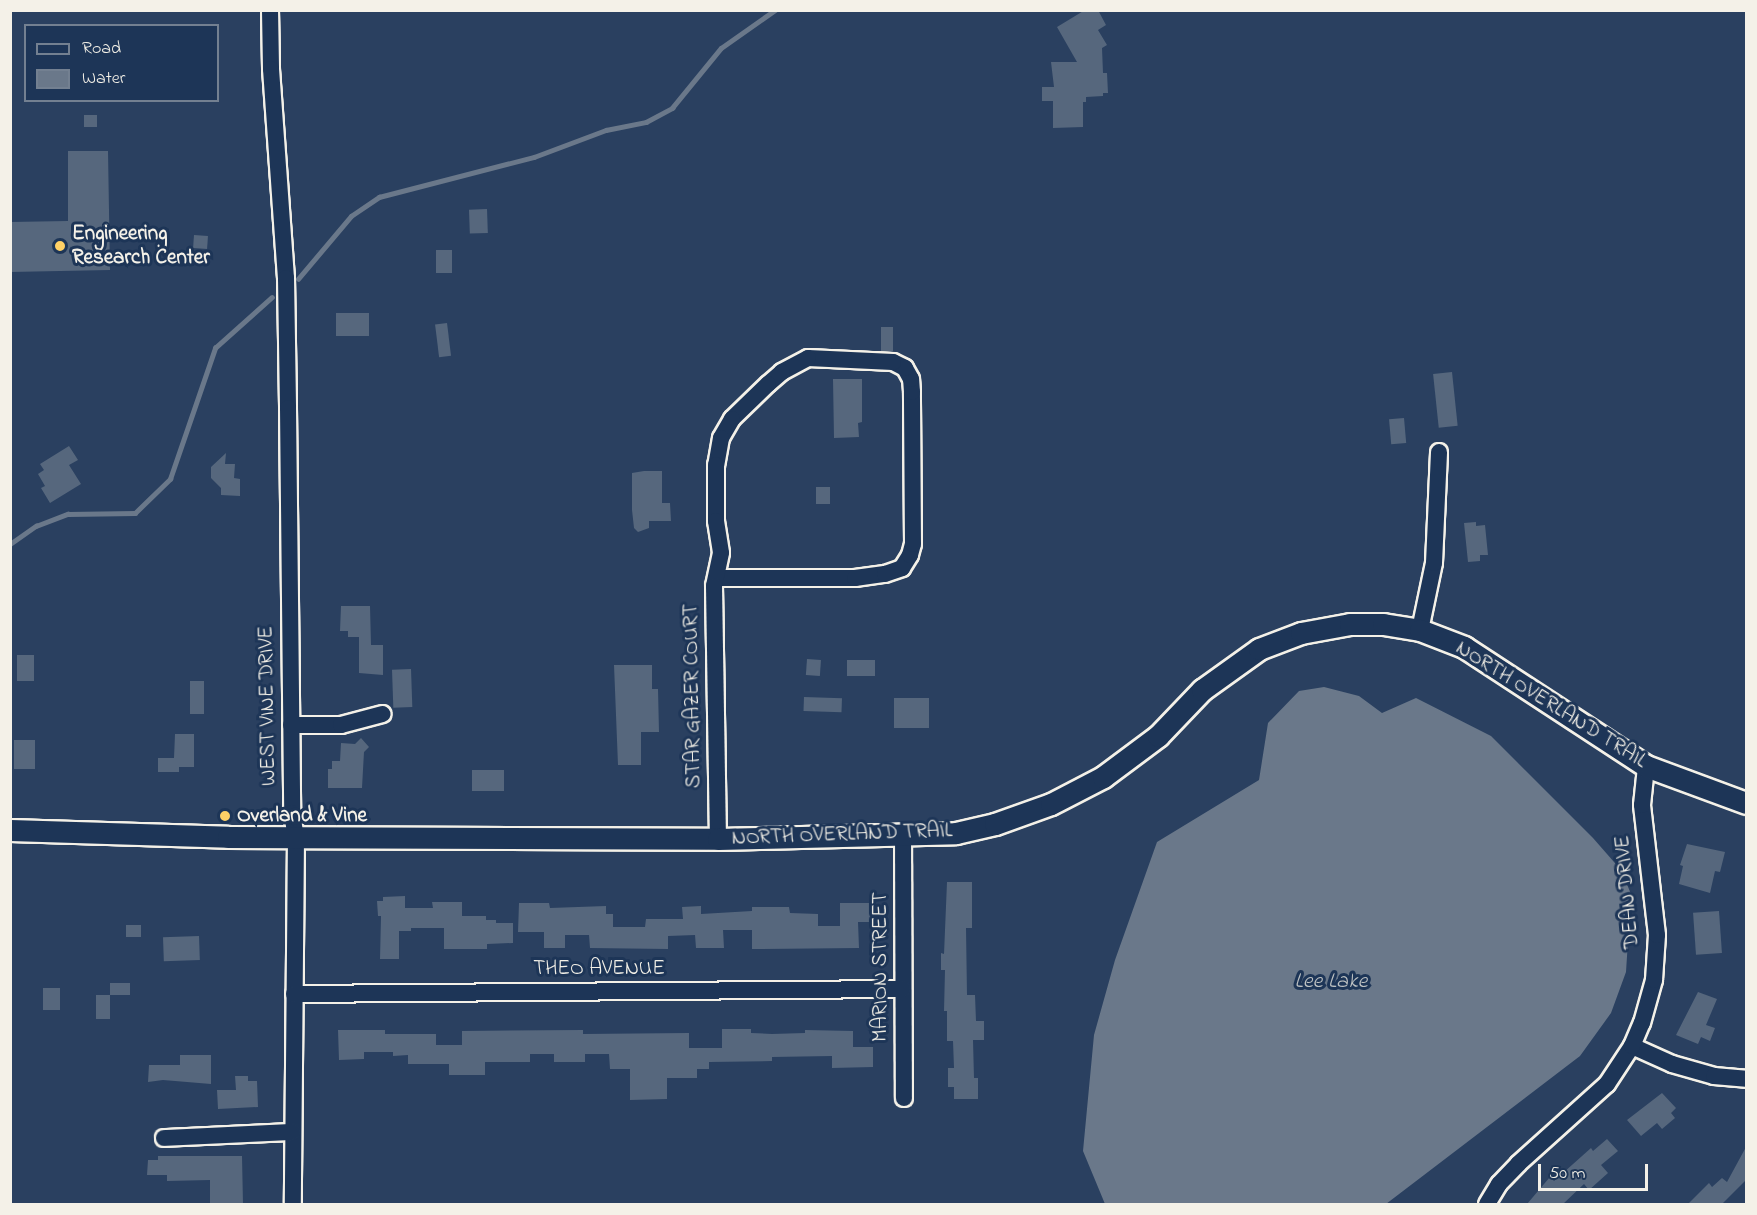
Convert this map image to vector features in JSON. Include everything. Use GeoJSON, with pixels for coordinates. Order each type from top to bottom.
{"type":"FeatureCollection","features":[{"type":"Feature","properties":{"kind":"main road","name":"NORTH OVERLAND TRAIL"},"geometry":{"type":"LineString","coordinates":[[10,830],[296,837],[718,839],[903,836],[956,832],[995,824],[1051,804],[1103,777],[1158,736],[1202,690],[1232,666],[1259,649],[1301,633],[1350,624],[1383,624],[1420,630],[1464,647],[1646,766],[1746,803]]}},
{"type":"Feature","properties":{"kind":"street","name":"WEST VINE DRIVE"},"geometry":{"type":"LineString","coordinates":[[270,10],[270,69],[286,278],[292,813],[296,837],[293,1204]]}},
{"type":"Feature","properties":{"kind":"street","name":"STAR GAZER COURT"},"geometry":{"type":"LineString","coordinates":[[717,578],[855,578],[885,574],[902,568],[910,555],[913,544],[912,392],[911,379],[905,368],[893,362],[808,358],[783,372],[732,419],[717,449],[716,521],[721,553],[714,586],[718,839]]}},
{"type":"Feature","properties":{"kind":"street"},"geometry":{"type":"LineString","coordinates":[[1420,630],[1434,562],[1439,452]]}},
{"type":"Feature","properties":{"kind":"street"},"geometry":{"type":"LineString","coordinates":[[291,725],[341,725],[383,714]]}},
{"type":"Feature","properties":{"kind":"street","name":"DEAN DRIVE"},"geometry":{"type":"LineString","coordinates":[[1487,1204],[1499,1184],[1518,1164],[1607,1084],[1632,1046],[1654,980],[1657,935],[1642,805],[1646,766]]}},
{"type":"Feature","properties":{"kind":"street","name":"MARION STREET"},"geometry":{"type":"LineString","coordinates":[[903,836],[904,1098]]}},
{"type":"Feature","properties":{"kind":"street","name":"THEO AVENUE"},"geometry":{"type":"LineString","coordinates":[[294,994],[903,989]]}},
{"type":"Feature","properties":{"kind":"street"},"geometry":{"type":"LineString","coordinates":[[1632,1046],[1672,1064],[1714,1076],[1746,1079]]}},
{"type":"Feature","properties":{"kind":"street"},"geometry":{"type":"LineString","coordinates":[[164,1138],[293,1132]]}},
{"type":"Feature","properties":{"kind":"water","name":"Lee Lake"},"geometry":{"type":"Polygon","coordinates":[[[1324,687],[1359,696],[1382,713],[1416,698],[1491,736],[1593,838],[1621,870],[1631,894],[1626,972],[1611,1013],[1580,1056],[1386,1204],[1105,1204],[1083,1151],[1094,1035],[1115,960],[1157,842],[1259,780],[1268,723],[1299,691],[1324,687]]]}},
{"type":"Feature","properties":{"kind":"building"},"geometry":{"type":"Polygon","coordinates":[[[1085,10],[1098,10],[1106,25],[1098,30],[1107,45],[1102,48],[1103,73],[1107,73],[1108,93],[1103,93],[1103,96],[1086,97],[1086,102],[1083,102],[1083,127],[1053,128],[1053,101],[1042,101],[1042,87],[1054,87],[1051,62],[1077,62],[1057,27],[1085,10]]]}},
{"type":"Feature","properties":{"kind":"building"},"geometry":{"type":"Polygon","coordinates":[[[84,115],[97,115],[97,127],[84,127],[84,115]]]}},
{"type":"Feature","properties":{"kind":"building","name":"Engineering Research Center"},"geometry":{"type":"Polygon","coordinates":[[[68,151],[108,151],[110,270],[10,272],[10,222],[68,221],[68,151]]]}},
{"type":"Feature","properties":{"kind":"building"},"geometry":{"type":"Polygon","coordinates":[[[487,209],[488,233],[470,234],[469,210],[487,209]]]}},
{"type":"Feature","properties":{"kind":"building"},"geometry":{"type":"Polygon","coordinates":[[[194,235],[208,236],[207,249],[193,248],[194,235]]]}},
{"type":"Feature","properties":{"kind":"building"},"geometry":{"type":"Polygon","coordinates":[[[436,250],[452,250],[452,273],[436,273],[436,250]]]}},
{"type":"Feature","properties":{"kind":"building"},"geometry":{"type":"Polygon","coordinates":[[[336,313],[369,313],[369,336],[336,336],[336,313]]]}},
{"type":"Feature","properties":{"kind":"building"},"geometry":{"type":"Polygon","coordinates":[[[447,323],[451,356],[439,357],[435,324],[447,323]]]}},
{"type":"Feature","properties":{"kind":"building"},"geometry":{"type":"Polygon","coordinates":[[[881,327],[893,327],[893,351],[881,351],[881,327]]]}},
{"type":"Feature","properties":{"kind":"building"},"geometry":{"type":"Polygon","coordinates":[[[1452,372],[1458,426],[1439,428],[1433,374],[1452,372]]]}},
{"type":"Feature","properties":{"kind":"building"},"geometry":{"type":"Polygon","coordinates":[[[833,379],[862,379],[862,422],[858,423],[859,437],[834,438],[833,379]]]}},
{"type":"Feature","properties":{"kind":"building"},"geometry":{"type":"Polygon","coordinates":[[[1404,418],[1406,443],[1391,444],[1389,419],[1404,418]]]}},
{"type":"Feature","properties":{"kind":"building"},"geometry":{"type":"Polygon","coordinates":[[[69,446],[78,460],[69,465],[81,484],[50,503],[41,488],[45,486],[38,474],[44,470],[40,464],[69,446]]]}},
{"type":"Feature","properties":{"kind":"building"},"geometry":{"type":"Polygon","coordinates":[[[226,453],[225,464],[235,464],[234,478],[240,479],[240,496],[221,495],[221,488],[211,478],[211,467],[226,453]]]}},
{"type":"Feature","properties":{"kind":"building"},"geometry":{"type":"Polygon","coordinates":[[[662,471],[662,503],[670,503],[671,521],[649,521],[649,528],[638,532],[634,528],[632,510],[632,473],[662,471]]]}},
{"type":"Feature","properties":{"kind":"building"},"geometry":{"type":"Polygon","coordinates":[[[816,487],[830,487],[830,504],[816,504],[816,487]]]}},
{"type":"Feature","properties":{"kind":"building"},"geometry":{"type":"Polygon","coordinates":[[[1476,522],[1476,526],[1485,525],[1488,555],[1480,555],[1480,561],[1468,562],[1464,523],[1476,522]]]}},
{"type":"Feature","properties":{"kind":"building"},"geometry":{"type":"Polygon","coordinates":[[[341,606],[370,606],[371,645],[383,645],[383,675],[359,673],[359,637],[348,637],[348,631],[340,631],[341,606]]]}},
{"type":"Feature","properties":{"kind":"building"},"geometry":{"type":"Polygon","coordinates":[[[17,655],[34,655],[34,681],[17,681],[17,655]]]}},
{"type":"Feature","properties":{"kind":"building"},"geometry":{"type":"Polygon","coordinates":[[[807,659],[821,660],[820,676],[806,675],[807,659]]]}},
{"type":"Feature","properties":{"kind":"building"},"geometry":{"type":"Polygon","coordinates":[[[847,660],[875,660],[875,676],[847,676],[847,660]]]}},
{"type":"Feature","properties":{"kind":"building"},"geometry":{"type":"Polygon","coordinates":[[[614,665],[652,665],[652,689],[658,689],[659,732],[641,732],[641,765],[618,765],[614,665]]]}},
{"type":"Feature","properties":{"kind":"building"},"geometry":{"type":"Polygon","coordinates":[[[411,669],[412,707],[393,708],[392,670],[411,669]]]}},
{"type":"Feature","properties":{"kind":"building"},"geometry":{"type":"Polygon","coordinates":[[[190,681],[204,681],[204,714],[190,714],[190,681]]]}},
{"type":"Feature","properties":{"kind":"building"},"geometry":{"type":"Polygon","coordinates":[[[804,697],[842,698],[841,712],[804,711],[804,697]]]}},
{"type":"Feature","properties":{"kind":"building"},"geometry":{"type":"Polygon","coordinates":[[[894,698],[929,698],[929,728],[894,728],[894,698]]]}},
{"type":"Feature","properties":{"kind":"building"},"geometry":{"type":"Polygon","coordinates":[[[175,734],[194,734],[194,767],[179,767],[179,772],[158,772],[158,758],[174,758],[175,734]]]}},
{"type":"Feature","properties":{"kind":"building"},"geometry":{"type":"Polygon","coordinates":[[[361,738],[369,747],[364,752],[362,788],[328,788],[328,769],[332,769],[332,761],[340,761],[341,743],[355,744],[361,738]]]}},
{"type":"Feature","properties":{"kind":"building"},"geometry":{"type":"Polygon","coordinates":[[[14,740],[35,740],[35,769],[14,769],[14,740]]]}},
{"type":"Feature","properties":{"kind":"building"},"geometry":{"type":"Polygon","coordinates":[[[472,770],[504,770],[504,791],[472,791],[472,770]]]}},
{"type":"Feature","properties":{"kind":"building"},"geometry":{"type":"Polygon","coordinates":[[[1687,844],[1725,852],[1720,872],[1715,871],[1710,893],[1679,884],[1683,866],[1680,865],[1687,844]]]}},
{"type":"Feature","properties":{"kind":"building"},"geometry":{"type":"Polygon","coordinates":[[[947,882],[972,882],[972,928],[966,928],[967,995],[975,995],[976,1021],[984,1021],[984,1040],[973,1040],[974,1078],[978,1078],[978,1099],[954,1099],[954,1087],[948,1087],[948,1068],[954,1068],[953,1041],[947,1041],[947,1011],[944,1011],[945,970],[941,970],[941,953],[944,954],[947,882]]]}},
{"type":"Feature","properties":{"kind":"building"},"geometry":{"type":"Polygon","coordinates":[[[405,896],[405,908],[433,908],[432,902],[462,902],[462,916],[486,916],[486,920],[496,920],[496,923],[513,923],[513,943],[487,944],[487,949],[444,949],[444,928],[411,928],[411,931],[399,931],[399,959],[380,959],[381,916],[378,916],[377,901],[383,901],[383,897],[405,896]]]}},
{"type":"Feature","properties":{"kind":"building"},"geometry":{"type":"Polygon","coordinates":[[[519,903],[549,903],[550,908],[606,906],[606,914],[613,914],[613,927],[645,927],[646,919],[683,919],[682,907],[701,906],[701,914],[752,911],[752,907],[789,907],[790,913],[818,914],[818,926],[840,926],[840,903],[874,903],[874,922],[858,922],[859,948],[752,949],[752,930],[723,930],[724,948],[696,948],[695,935],[668,936],[668,949],[590,948],[589,935],[565,935],[565,948],[544,948],[544,932],[518,932],[519,903]]]}},
{"type":"Feature","properties":{"kind":"building"},"geometry":{"type":"Polygon","coordinates":[[[1719,911],[1722,953],[1696,955],[1693,913],[1719,911]]]}},
{"type":"Feature","properties":{"kind":"building"},"geometry":{"type":"Polygon","coordinates":[[[126,925],[141,925],[141,937],[126,937],[126,925]]]}},
{"type":"Feature","properties":{"kind":"building"},"geometry":{"type":"Polygon","coordinates":[[[199,936],[200,960],[164,961],[163,937],[199,936]]]}},
{"type":"Feature","properties":{"kind":"building"},"geometry":{"type":"Polygon","coordinates":[[[110,983],[130,983],[130,995],[110,995],[110,983]]]}},
{"type":"Feature","properties":{"kind":"building"},"geometry":{"type":"Polygon","coordinates":[[[43,988],[60,988],[60,1010],[43,1010],[43,988]]]}},
{"type":"Feature","properties":{"kind":"building"},"geometry":{"type":"Polygon","coordinates":[[[1698,992],[1717,999],[1706,1025],[1715,1028],[1710,1041],[1701,1037],[1698,1044],[1676,1035],[1698,992]]]}},
{"type":"Feature","properties":{"kind":"building"},"geometry":{"type":"Polygon","coordinates":[[[96,995],[110,995],[110,1019],[96,1019],[96,995]]]}},
{"type":"Feature","properties":{"kind":"building"},"geometry":{"type":"Polygon","coordinates":[[[722,1029],[751,1029],[751,1033],[772,1034],[805,1033],[805,1030],[853,1031],[853,1047],[873,1047],[873,1067],[832,1068],[832,1056],[772,1057],[772,1061],[709,1062],[709,1069],[697,1069],[697,1078],[667,1078],[667,1099],[630,1100],[630,1069],[610,1069],[609,1054],[585,1054],[585,1062],[554,1062],[554,1054],[530,1054],[530,1062],[485,1062],[485,1075],[449,1075],[449,1064],[408,1064],[408,1055],[393,1056],[393,1052],[364,1052],[364,1059],[339,1060],[338,1030],[385,1030],[385,1034],[436,1034],[436,1045],[462,1045],[462,1031],[583,1030],[583,1034],[689,1033],[689,1048],[722,1048],[722,1029]]]}},
{"type":"Feature","properties":{"kind":"building"},"geometry":{"type":"Polygon","coordinates":[[[180,1055],[211,1055],[211,1084],[163,1080],[148,1082],[149,1065],[180,1065],[180,1055]]]}},
{"type":"Feature","properties":{"kind":"building"},"geometry":{"type":"Polygon","coordinates":[[[235,1076],[248,1076],[248,1081],[257,1081],[258,1107],[218,1109],[217,1090],[236,1090],[235,1076]]]}},
{"type":"Feature","properties":{"kind":"building"},"geometry":{"type":"Polygon","coordinates":[[[1662,1093],[1676,1108],[1671,1113],[1675,1118],[1662,1129],[1657,1123],[1641,1136],[1627,1120],[1662,1093]]]}},
{"type":"Feature","properties":{"kind":"building"},"geometry":{"type":"Polygon","coordinates":[[[1607,1139],[1618,1151],[1601,1165],[1608,1173],[1589,1190],[1584,1184],[1563,1204],[1527,1204],[1550,1177],[1554,1181],[1591,1148],[1593,1151],[1607,1139]]]}},
{"type":"Feature","properties":{"kind":"building"},"geometry":{"type":"Polygon","coordinates":[[[1746,1147],[1746,1180],[1722,1204],[1688,1204],[1709,1183],[1712,1187],[1722,1178],[1727,1182],[1746,1147]]]}},
{"type":"Feature","properties":{"kind":"building"},"geometry":{"type":"Polygon","coordinates":[[[158,1156],[242,1156],[243,1204],[210,1204],[210,1180],[167,1181],[167,1175],[147,1175],[148,1160],[158,1160],[158,1156]]]}},
{"type":"Feature","properties":{"kind":"waterway"},"geometry":{"type":"LineString","coordinates":[[298,279],[351,216],[379,197],[534,157],[606,130],[646,122],[672,108],[721,48],[775,10]]}},
{"type":"Feature","properties":{"kind":"waterway"},"geometry":{"type":"LineString","coordinates":[[10,544],[36,526],[68,514],[135,513],[170,479],[215,348],[272,297]]}},
{"type":"Feature","properties":{"kind":"place","name":"Engineering Research Center"},"geometry":{"type":"Point","coordinates":[60,246]}},
{"type":"Feature","properties":{"kind":"place","name":"Overland & Vine"},"geometry":{"type":"Point","coordinates":[225,816]}}]}
